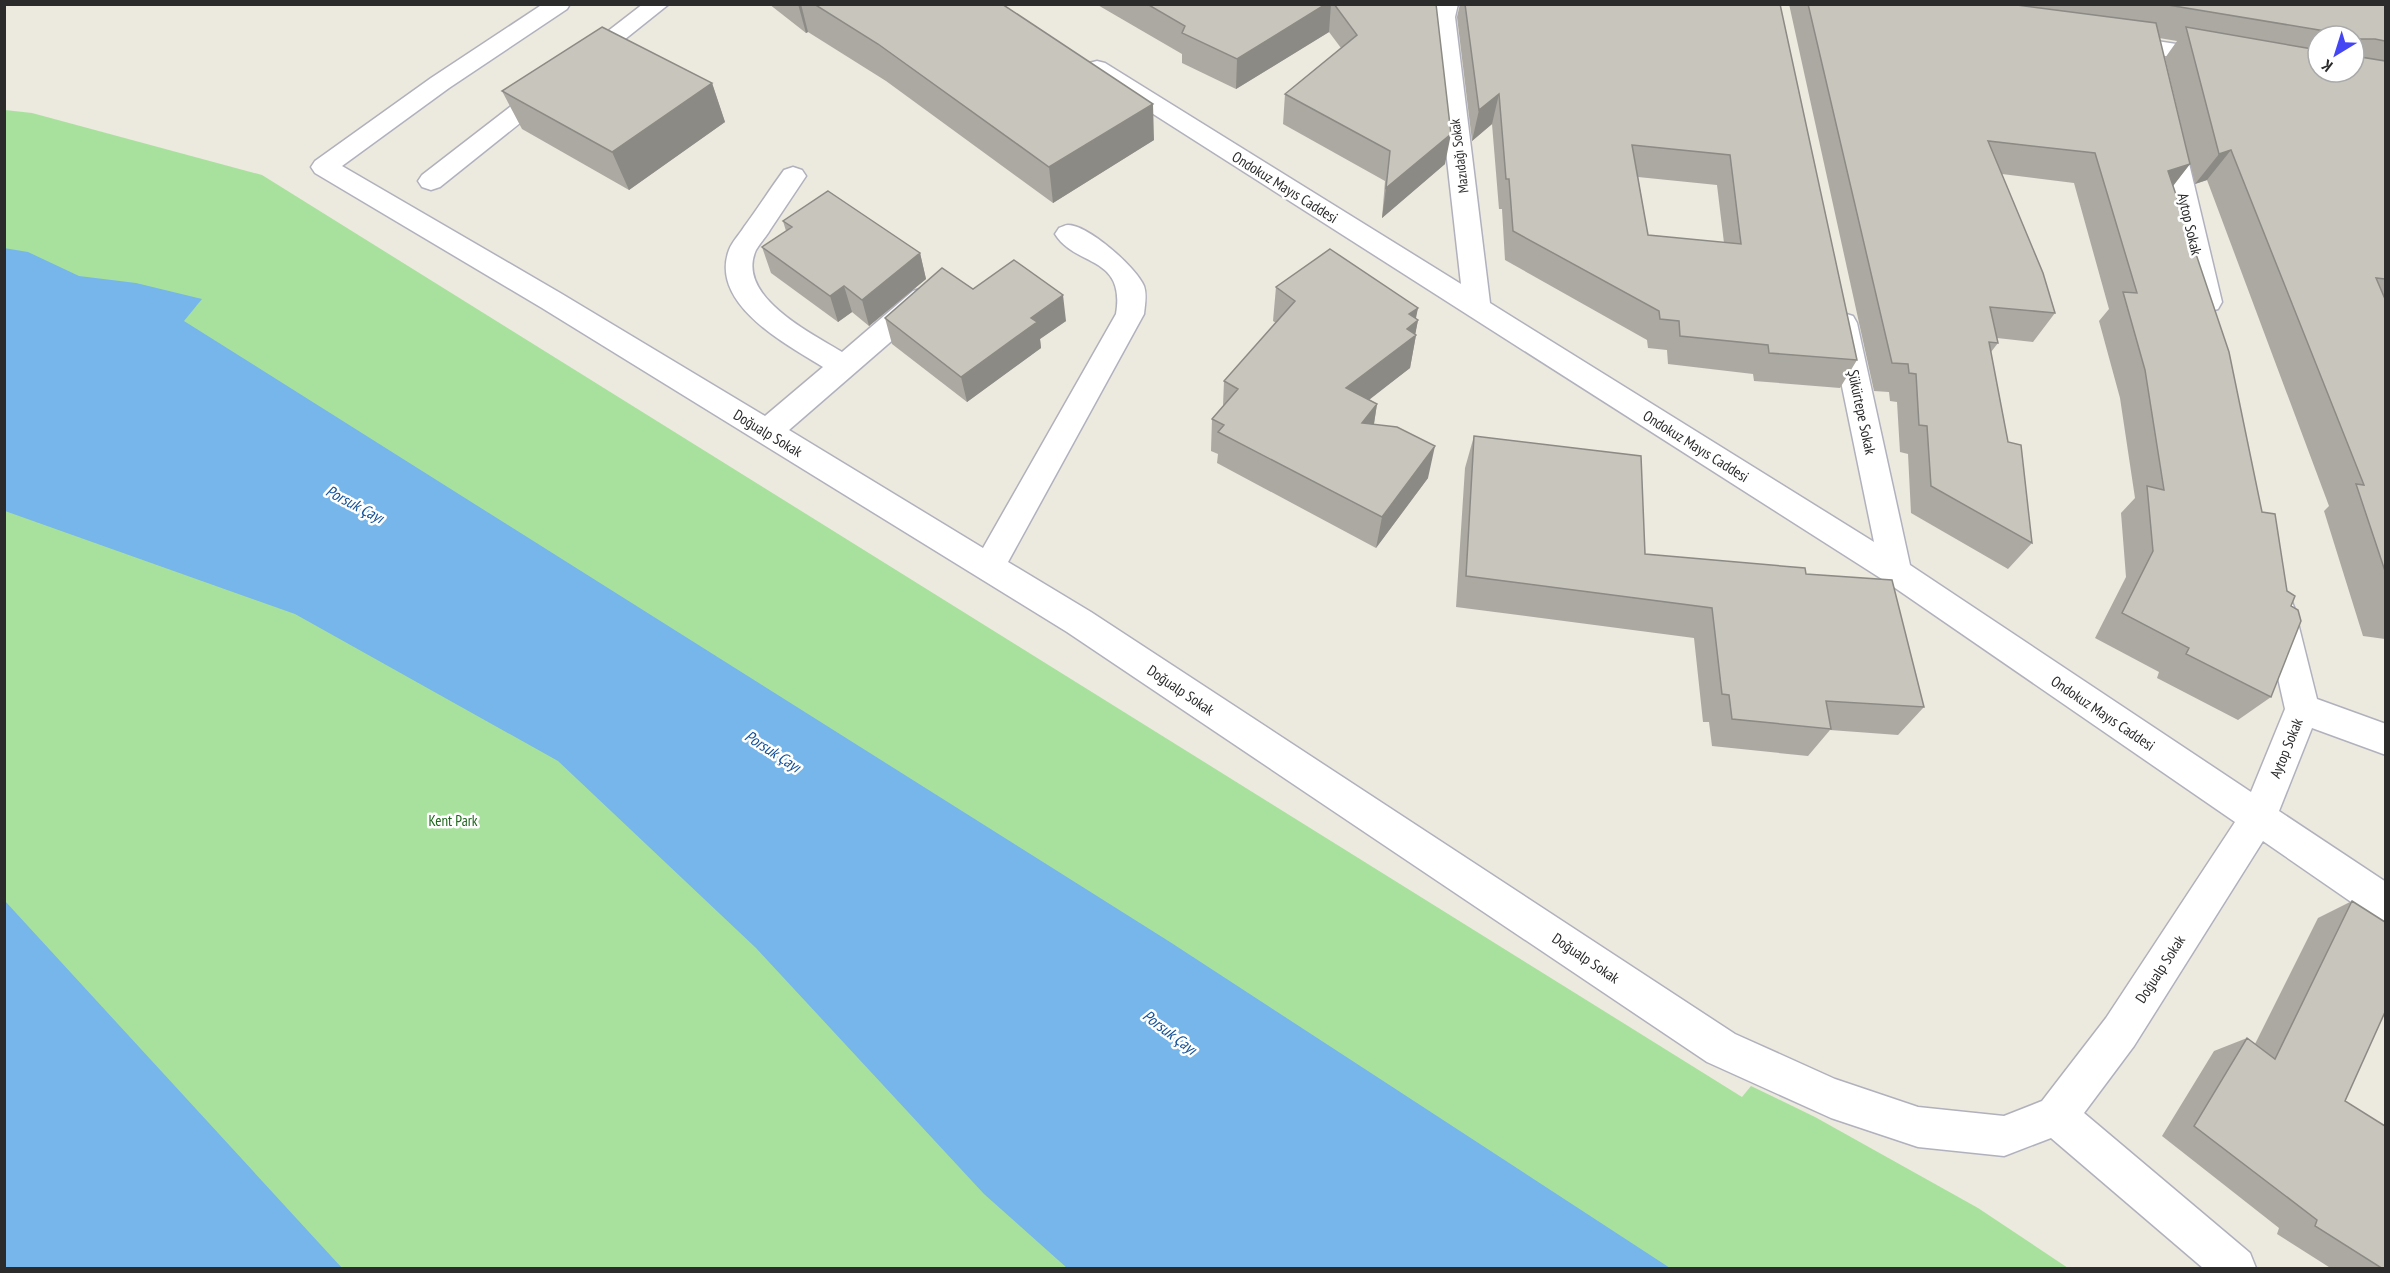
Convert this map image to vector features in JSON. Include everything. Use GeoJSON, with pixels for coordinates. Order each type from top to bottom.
{"type":"FeatureCollection","features":[{"type":"Feature","properties":{"kind":"street","name":"Doğualp Sokak"},"geometry":{"type":"LineString","coordinates":[[559,4],[440,83],[324,167],[552,301],[1079,622],[1721,1048],[1831,1098],[1918,1127],[2004,1136],[2056,1116],[2120,1032],[2258,818]]}},
{"type":"Feature","properties":{"kind":"street"},"geometry":{"type":"LineString","coordinates":[[431,181],[658,4]]}},
{"type":"Feature","properties":{"kind":"street","name":"Mazıdağı Sokak"},"geometry":{"type":"LineString","coordinates":[[1447,4],[1443,17],[1477,308]]}},
{"type":"Feature","properties":{"kind":"street"},"geometry":{"type":"LineString","coordinates":[[2102,39],[2239,61]]}},
{"type":"Feature","properties":{"kind":"street","name":"Aytop Sokak"},"geometry":{"type":"LineString","coordinates":[[2148,45],[2213,325]]}},
{"type":"Feature","properties":{"kind":"street","name":"Ondokuz Mayıs Caddesi"},"geometry":{"type":"LineString","coordinates":[[1077,55],[1896,573],[2385,904]]}},
{"type":"Feature","properties":{"kind":"street"},"geometry":{"type":"LineString","coordinates":[[793,176],[742,250],[740,269],[743,287],[753,304],[769,318],[843,366]]}},
{"type":"Feature","properties":{"kind":"street"},"geometry":{"type":"LineString","coordinates":[[989,567],[1130,314],[1134,300],[1132,287],[1125,274],[1068,234]]}},
{"type":"Feature","properties":{"kind":"street"},"geometry":{"type":"LineString","coordinates":[[767,432],[934,289]]}},
{"type":"Feature","properties":{"kind":"street","name":"Şükürtepe Sokak"},"geometry":{"type":"LineString","coordinates":[[1837,294],[1896,573]]}},
{"type":"Feature","properties":{"kind":"street","name":"Aytop Sokak"},"geometry":{"type":"LineString","coordinates":[[2258,818],[2302,709],[2272,581]]}},
{"type":"Feature","properties":{"kind":"street"},"geometry":{"type":"LineString","coordinates":[[2302,709],[2385,740]]}},
{"type":"Feature","properties":{"kind":"street"},"geometry":{"type":"LineString","coordinates":[[2056,1116],[2235,1269]]}},
{"type":"Feature","properties":{"kind":"green space","name":"Kent Park"},"geometry":{"type":"Polygon","coordinates":[[[5,110],[32,113],[262,175],[1742,1097],[1751,1086],[1815,1117],[1978,1208],[2068,1268],[5,1268],[5,110]]]}},
{"type":"Feature","properties":{"kind":"water","name":"Porsuk Çayı"},"geometry":{"type":"Polygon","coordinates":[[[4,248],[28,252],[79,276],[136,283],[202,299],[184,321],[1170,942],[1670,1268],[1067,1268],[984,1194],[756,948],[558,761],[295,614],[5,511],[4,248]]]}},
{"type":"Feature","properties":{"kind":"water"},"geometry":{"type":"Polygon","coordinates":[[[5,901],[342,1268],[5,1268],[5,901]]]}},
{"type":"Feature","properties":{"kind":"building"},"geometry":{"type":"Polygon","coordinates":[[[814,4],[1002,4],[1153,104],[1049,167],[878,44],[814,4]]]}},
{"type":"Feature","properties":{"kind":"building"},"geometry":{"type":"Polygon","coordinates":[[[1147,4],[1326,4],[1237,59],[1182,33],[1185,26],[1147,4]]]}},
{"type":"Feature","properties":{"kind":"building"},"geometry":{"type":"Polygon","coordinates":[[[1334,4],[1436,4],[1451,134],[1386,188],[1390,151],[1285,94],[1357,35],[1334,4]]]}},
{"type":"Feature","properties":{"kind":"building"},"geometry":{"type":"Polygon","coordinates":[[[1465,4],[1780,4],[1857,360],[1769,353],[1768,345],[1680,336],[1679,321],[1660,319],[1659,311],[1513,231],[1499,94],[1479,110],[1465,4]],[[1632,145],[1648,235],[1741,244],[1730,155],[1632,145]]]}},
{"type":"Feature","properties":{"kind":"building"},"geometry":{"type":"Polygon","coordinates":[[[1808,4],[2009,4],[2156,23],[2190,164],[2168,171],[2229,352],[2262,512],[2275,514],[2287,591],[2295,596],[2291,606],[2298,610],[2301,621],[2271,697],[2186,654],[2189,648],[2122,613],[2153,551],[2147,486],[2164,490],[2145,370],[2123,292],[2137,293],[2095,153],[1988,141],[2043,273],[2055,313],[1990,307],[1998,343],[1989,342],[2008,442],[2021,445],[2032,543],[1931,486],[1927,426],[1919,425],[1916,374],[1909,373],[1908,364],[1892,363],[1808,4]]]}},
{"type":"Feature","properties":{"kind":"building"},"geometry":{"type":"Polygon","coordinates":[[[2162,4],[2385,4],[2385,41],[2366,39],[2366,24],[2306,24],[2306,28],[2162,4]]]}},
{"type":"Feature","properties":{"kind":"building"},"geometry":{"type":"Polygon","coordinates":[[[602,27],[712,83],[612,152],[502,91],[602,27]]]}},
{"type":"Feature","properties":{"kind":"building"},"geometry":{"type":"Polygon","coordinates":[[[2186,27],[2306,48],[2306,84],[2366,84],[2366,58],[2385,61],[2385,279],[2376,278],[2385,299],[2385,571],[2356,484],[2364,485],[2231,150],[2219,154],[2186,27]]]}},
{"type":"Feature","properties":{"kind":"building"},"geometry":{"type":"Polygon","coordinates":[[[828,191],[920,253],[862,300],[844,286],[830,296],[762,247],[792,227],[783,221],[828,191]]]}},
{"type":"Feature","properties":{"kind":"building"},"geometry":{"type":"Polygon","coordinates":[[[1330,249],[1418,308],[1409,314],[1418,320],[1407,329],[1416,335],[1346,388],[1377,404],[1362,423],[1397,427],[1435,446],[1382,517],[1218,432],[1224,425],[1212,419],[1238,389],[1224,381],[1295,301],[1276,287],[1330,249]]]}},
{"type":"Feature","properties":{"kind":"building"},"geometry":{"type":"Polygon","coordinates":[[[1014,260],[1063,295],[1031,318],[1037,322],[961,377],[885,318],[942,268],[973,289],[1014,260]]]}},
{"type":"Feature","properties":{"kind":"building"},"geometry":{"type":"Polygon","coordinates":[[[1474,436],[1641,456],[1645,554],[1805,568],[1806,574],[1892,580],[1924,707],[1826,701],[1831,729],[1732,719],[1729,695],[1722,694],[1712,608],[1466,576],[1474,436]]]}},
{"type":"Feature","properties":{"kind":"building"},"geometry":{"type":"Polygon","coordinates":[[[2352,901],[2385,922],[2385,1012],[2345,1101],[2385,1126],[2385,1269],[2315,1226],[2317,1220],[2194,1126],[2247,1038],[2275,1059],[2352,901]]]}}]}
